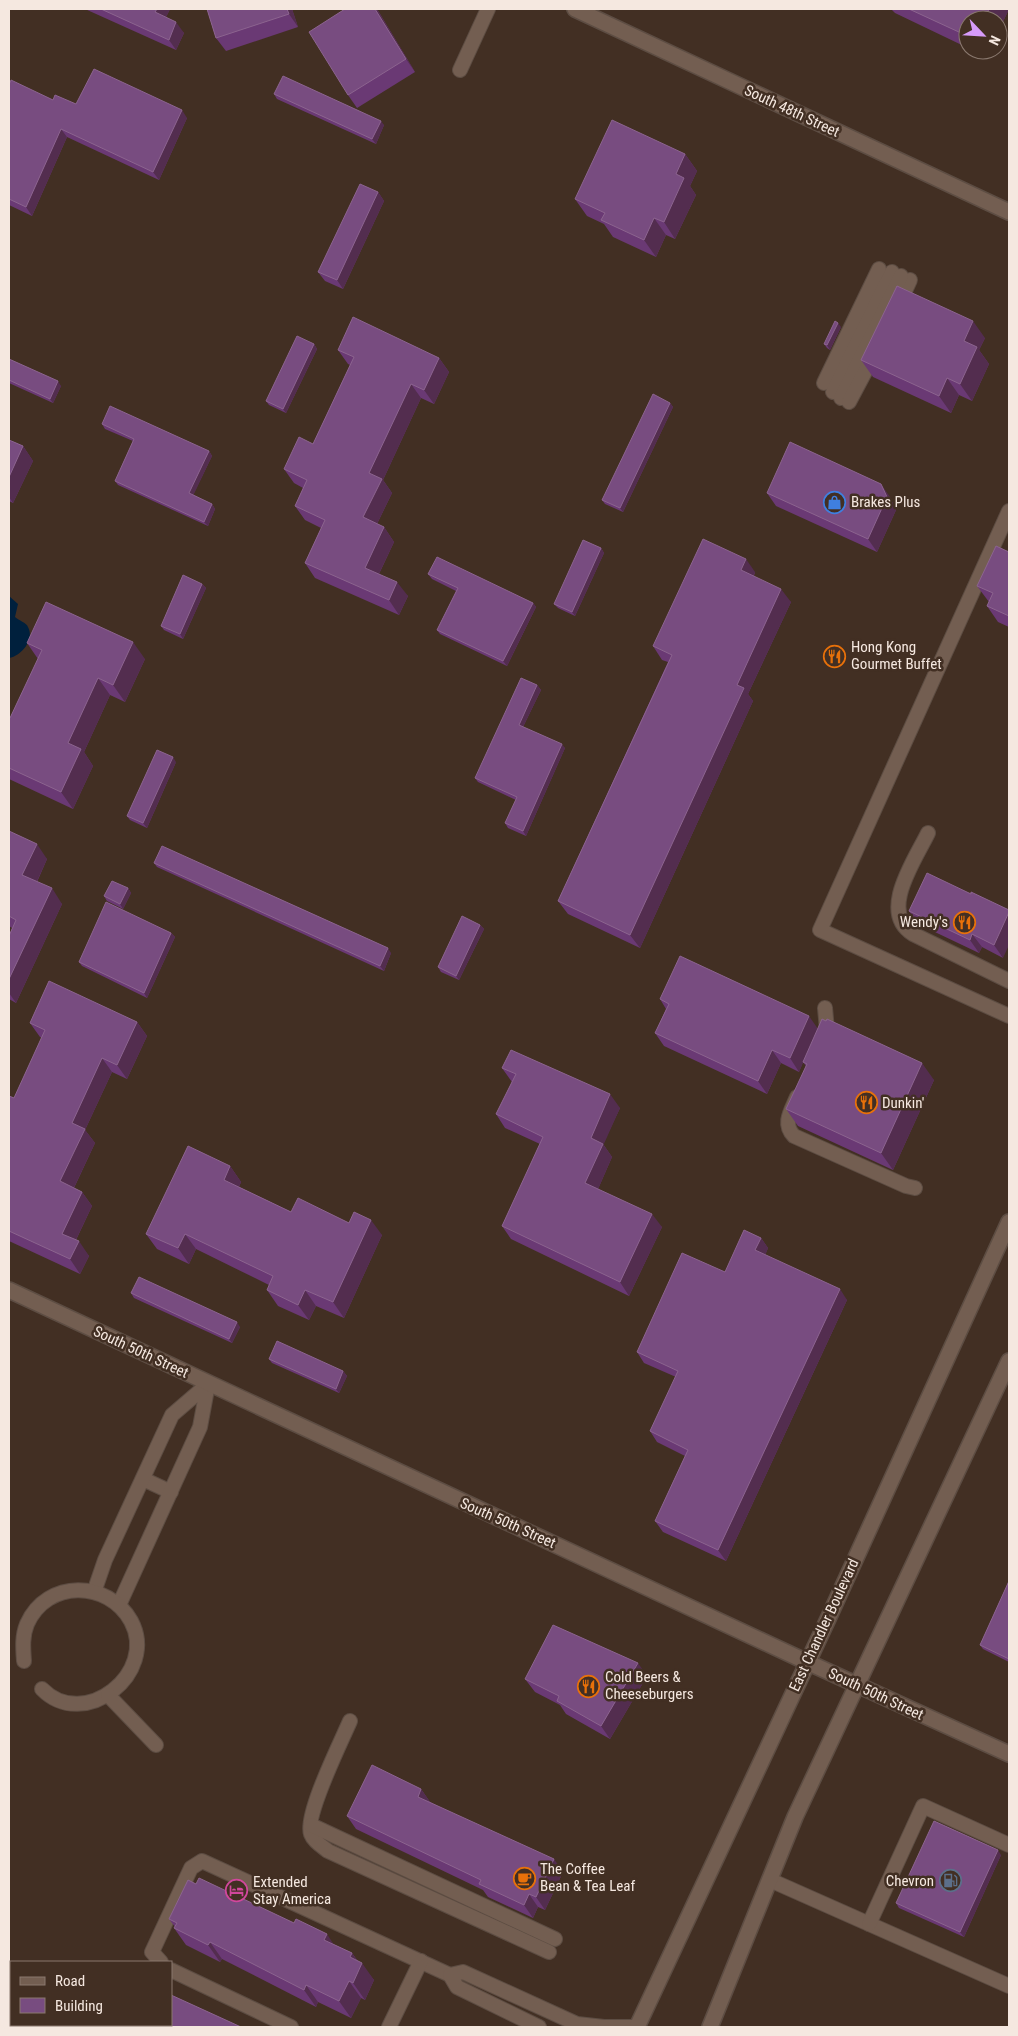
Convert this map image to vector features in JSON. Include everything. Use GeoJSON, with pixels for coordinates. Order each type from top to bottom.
{"type":"FeatureCollection","features":[{"type":"Feature","properties":{"kind":"main road","name":"South 48th Street"},"geometry":{"type":"LineString","coordinates":[[574,9],[1009,212]]}},
{"type":"Feature","properties":{"kind":"main road","name":"East Chandler Boulevard"},"geometry":{"type":"LineString","coordinates":[[637,2027],[1009,1222]]}},
{"type":"Feature","properties":{"kind":"main road","name":"South 50th Street"},"geometry":{"type":"LineString","coordinates":[[9,1290],[807,1662],[1009,1754]]}},
{"type":"Feature","properties":{"kind":"main road"},"geometry":{"type":"LineString","coordinates":[[710,2027],[795,1817],[1009,1360]]}},
{"type":"Feature","properties":{"kind":"lane"},"geometry":{"type":"LineString","coordinates":[[460,70],[488,9]]}},
{"type":"Feature","properties":{"kind":"lane"},"geometry":{"type":"LineString","coordinates":[[896,274],[862,382],[837,393],[896,274]]}},
{"type":"Feature","properties":{"kind":"lane"},"geometry":{"type":"LineString","coordinates":[[1009,511],[820,930],[1009,1016]]}},
{"type":"Feature","properties":{"kind":"lane"},"geometry":{"type":"LineString","coordinates":[[928,832],[901,890],[898,904],[899,918],[905,929],[913,934],[1009,981]]}},
{"type":"Feature","properties":{"kind":"lane"},"geometry":{"type":"LineString","coordinates":[[820,1048],[827,1030],[825,1008]]}},
{"type":"Feature","properties":{"kind":"lane"},"geometry":{"type":"LineString","coordinates":[[803,1083],[787,1121],[789,1131],[794,1136],[906,1186],[915,1188]]}},
{"type":"Feature","properties":{"kind":"lane"},"geometry":{"type":"LineString","coordinates":[[94,1592],[105,1560],[172,1415],[208,1384]]}},
{"type":"Feature","properties":{"kind":"lane"},"geometry":{"type":"LineString","coordinates":[[119,1605],[200,1427],[208,1384]]}},
{"type":"Feature","properties":{"kind":"lane"},"geometry":{"type":"LineString","coordinates":[[143,1479],[171,1492]]}},
{"type":"Feature","properties":{"kind":"lane"},"geometry":{"type":"LineString","coordinates":[[24,1661],[22,1642],[27,1624],[37,1608],[52,1596],[70,1590],[94,1592],[107,1596],[119,1605],[132,1623],[136,1641],[135,1660],[128,1677],[108,1695],[99,1700],[80,1703],[62,1701],[42,1689]]}},
{"type":"Feature","properties":{"kind":"lane"},"geometry":{"type":"LineString","coordinates":[[108,1695],[156,1745]]}},
{"type":"Feature","properties":{"kind":"lane"},"geometry":{"type":"LineString","coordinates":[[350,1721],[311,1819],[311,1833],[316,1841],[328,1851],[548,1952]]}},
{"type":"Feature","properties":{"kind":"lane"},"geometry":{"type":"LineString","coordinates":[[868,1924],[923,1806],[1009,1845]]}},
{"type":"Feature","properties":{"kind":"lane"},"geometry":{"type":"LineString","coordinates":[[311,1819],[555,1938]]}},
{"type":"Feature","properties":{"kind":"lane"},"geometry":{"type":"LineString","coordinates":[[160,1961],[152,1952],[191,1868],[202,1861],[450,1975],[457,1987],[539,2027]]}},
{"type":"Feature","properties":{"kind":"lane"},"geometry":{"type":"LineString","coordinates":[[770,1880],[1009,1986]]}},
{"type":"Feature","properties":{"kind":"lane"},"geometry":{"type":"LineString","coordinates":[[389,2027],[421,1961]]}},
{"type":"Feature","properties":{"kind":"lane"},"geometry":{"type":"LineString","coordinates":[[172,1970],[291,2027]]}},
{"type":"Feature","properties":{"kind":"lane"},"geometry":{"type":"LineString","coordinates":[[450,1975],[462,1972],[577,2024],[604,2027],[637,2027]]}},
{"type":"Feature","properties":{"kind":"lane"},"geometry":{"type":"LineString","coordinates":[[505,2010],[513,1995]]}},
{"type":"Feature","properties":{"kind":"water"},"geometry":{"type":"Polygon","coordinates":[[[9,596],[18,604],[15,617],[26,624],[30,637],[22,651],[9,658],[9,596]]]}},
{"type":"Feature","properties":{"kind":"building"},"geometry":{"type":"Polygon","coordinates":[[[101,9],[157,9],[155,12],[176,22],[169,40],[101,9]]]}},
{"type":"Feature","properties":{"kind":"building"},"geometry":{"type":"Polygon","coordinates":[[[207,9],[287,9],[289,14],[216,38],[207,9]]]}},
{"type":"Feature","properties":{"kind":"building"},"geometry":{"type":"Polygon","coordinates":[[[345,9],[375,9],[406,59],[348,95],[309,32],[345,9]]]}},
{"type":"Feature","properties":{"kind":"building"},"geometry":{"type":"Polygon","coordinates":[[[909,9],[989,9],[958,10],[958,32],[909,9]]]}},
{"type":"Feature","properties":{"kind":"building"},"geometry":{"type":"Polygon","coordinates":[[[94,69],[182,110],[153,172],[61,129],[26,207],[9,199],[9,85],[11,80],[53,100],[55,95],[76,104],[94,69]]]}},
{"type":"Feature","properties":{"kind":"building"},"geometry":{"type":"Polygon","coordinates":[[[283,76],[381,121],[372,139],[274,94],[283,76]]]}},
{"type":"Feature","properties":{"kind":"building"},"geometry":{"type":"Polygon","coordinates":[[[612,120],[685,154],[676,174],[684,178],[664,222],[654,218],[644,240],[601,220],[605,213],[575,199],[612,120]]]}},
{"type":"Feature","properties":{"kind":"building"},"geometry":{"type":"Polygon","coordinates":[[[360,184],[378,192],[337,280],[318,272],[360,184]]]}},
{"type":"Feature","properties":{"kind":"building"},"geometry":{"type":"Polygon","coordinates":[[[897,286],[973,321],[964,341],[977,347],[960,384],[947,378],[939,396],[861,360],[897,286]]]}},
{"type":"Feature","properties":{"kind":"building"},"geometry":{"type":"Polygon","coordinates":[[[353,317],[439,358],[424,390],[411,384],[369,473],[382,479],[363,517],[384,527],[365,568],[397,582],[389,600],[305,563],[325,520],[295,506],[307,480],[284,469],[299,437],[313,444],[354,357],[338,350],[353,317]]]}},
{"type":"Feature","properties":{"kind":"building"},"geometry":{"type":"Polygon","coordinates":[[[835,321],[838,323],[827,345],[824,344],[835,321]]]}},
{"type":"Feature","properties":{"kind":"building"},"geometry":{"type":"Polygon","coordinates":[[[297,336],[314,344],[283,409],[266,401],[297,336]]]}},
{"type":"Feature","properties":{"kind":"building"},"geometry":{"type":"Polygon","coordinates":[[[9,359],[58,381],[50,399],[9,380],[9,359]]]}},
{"type":"Feature","properties":{"kind":"building"},"geometry":{"type":"Polygon","coordinates":[[[653,394],[670,403],[620,508],[602,500],[653,394]]]}},
{"type":"Feature","properties":{"kind":"building"},"geometry":{"type":"Polygon","coordinates":[[[110,406],[209,451],[189,493],[212,504],[204,522],[115,481],[134,439],[102,424],[110,406]]]}},
{"type":"Feature","properties":{"kind":"building"},"geometry":{"type":"Polygon","coordinates":[[[9,440],[23,446],[9,477],[9,440]]]}},
{"type":"Feature","properties":{"kind":"building","name":"Brakes Plus"},"geometry":{"type":"Polygon","coordinates":[[[790,442],[881,484],[887,497],[868,539],[767,493],[790,442]]]}},
{"type":"Feature","properties":{"kind":"building"},"geometry":{"type":"Polygon","coordinates":[[[703,539],[746,559],[741,570],[781,589],[737,685],[744,688],[630,935],[558,901],[672,655],[653,646],[703,539]]]}},
{"type":"Feature","properties":{"kind":"building"},"geometry":{"type":"Polygon","coordinates":[[[583,540],[601,548],[572,612],[554,604],[583,540]]]}},
{"type":"Feature","properties":{"kind":"building"},"geometry":{"type":"Polygon","coordinates":[[[996,546],[1009,552],[1009,616],[987,606],[993,593],[977,586],[996,546]]]}},
{"type":"Feature","properties":{"kind":"building"},"geometry":{"type":"Polygon","coordinates":[[[437,557],[533,603],[503,661],[437,630],[458,588],[428,574],[437,557]]]}},
{"type":"Feature","properties":{"kind":"building"},"geometry":{"type":"Polygon","coordinates":[[[183,575],[202,584],[180,634],[161,626],[183,575]]]}},
{"type":"Feature","properties":{"kind":"building"},"geometry":{"type":"Polygon","coordinates":[[[46,602],[133,642],[113,685],[98,678],[68,743],[81,749],[61,792],[9,768],[9,718],[42,650],[27,643],[46,602]]]}},
{"type":"Feature","properties":{"kind":"building"},"geometry":{"type":"Polygon","coordinates":[[[521,678],[537,685],[519,725],[562,744],[523,831],[505,823],[517,797],[475,778],[521,678]]]}},
{"type":"Feature","properties":{"kind":"building"},"geometry":{"type":"Polygon","coordinates":[[[157,750],[173,757],[143,823],[127,816],[157,750]]]}},
{"type":"Feature","properties":{"kind":"building"},"geometry":{"type":"Polygon","coordinates":[[[9,831],[37,844],[22,875],[52,888],[9,979],[9,936],[16,920],[9,916],[9,831]]]}},
{"type":"Feature","properties":{"kind":"building"},"geometry":{"type":"Polygon","coordinates":[[[162,846],[388,948],[380,966],[154,863],[162,846]]]}},
{"type":"Feature","properties":{"kind":"building","name":"Wendy's"},"geometry":{"type":"Polygon","coordinates":[[[927,873],[1009,910],[994,945],[972,934],[970,940],[909,911],[927,873]]]}},
{"type":"Feature","properties":{"kind":"building"},"geometry":{"type":"Polygon","coordinates":[[[112,881],[128,888],[120,904],[104,896],[112,881]]]}},
{"type":"Feature","properties":{"kind":"building"},"geometry":{"type":"Polygon","coordinates":[[[106,902],[171,933],[144,993],[79,962],[106,902]]]}},
{"type":"Feature","properties":{"kind":"building"},"geometry":{"type":"Polygon","coordinates":[[[462,916],[480,925],[456,976],[438,967],[462,916]]]}},
{"type":"Feature","properties":{"kind":"building"},"geometry":{"type":"Polygon","coordinates":[[[680,956],[809,1016],[790,1058],[772,1050],[758,1081],[655,1033],[669,1004],[660,999],[680,956]]]}},
{"type":"Feature","properties":{"kind":"building"},"geometry":{"type":"Polygon","coordinates":[[[49,981],[137,1022],[117,1065],[102,1058],[72,1123],[85,1129],[60,1181],[82,1192],[62,1234],[79,1241],[70,1259],[9,1231],[9,1096],[14,1098],[45,1030],[30,1023],[49,981]]]}},
{"type":"Feature","properties":{"kind":"building","name":"Dunkin'"},"geometry":{"type":"Polygon","coordinates":[[[822,1019],[826,1021],[827,1019],[922,1063],[881,1153],[786,1109],[807,1064],[803,1062],[822,1019]]]}},
{"type":"Feature","properties":{"kind":"building"},"geometry":{"type":"Polygon","coordinates":[[[511,1050],[610,1094],[591,1138],[603,1144],[585,1183],[652,1214],[620,1282],[502,1226],[543,1137],[496,1114],[516,1074],[502,1068],[511,1050]]]}},
{"type":"Feature","properties":{"kind":"building"},"geometry":{"type":"Polygon","coordinates":[[[188,1146],[230,1166],[224,1180],[291,1212],[298,1198],[349,1223],[354,1212],[371,1220],[333,1302],[305,1290],[298,1305],[267,1290],[273,1276],[185,1234],[178,1248],[146,1234],[188,1146]]]}},
{"type":"Feature","properties":{"kind":"building"},"geometry":{"type":"Polygon","coordinates":[[[744,1230],[761,1238],[755,1250],[840,1289],[718,1550],[655,1521],[688,1450],[650,1431],[678,1371],[637,1352],[682,1253],[725,1272],[744,1230]]]}},
{"type":"Feature","properties":{"kind":"building"},"geometry":{"type":"Polygon","coordinates":[[[139,1277],[237,1322],[229,1339],[131,1293],[139,1277]]]}},
{"type":"Feature","properties":{"kind":"building"},"geometry":{"type":"Polygon","coordinates":[[[277,1341],[343,1371],[336,1389],[269,1359],[277,1341]]]}},
{"type":"Feature","properties":{"kind":"building"},"geometry":{"type":"Polygon","coordinates":[[[1009,1581],[1009,1659],[980,1645],[1009,1581]]]}},
{"type":"Feature","properties":{"kind":"building"},"geometry":{"type":"Polygon","coordinates":[[[553,1625],[638,1663],[601,1726],[557,1701],[559,1696],[525,1679],[553,1625]]]}},
{"type":"Feature","properties":{"kind":"building"},"geometry":{"type":"Polygon","coordinates":[[[372,1765],[421,1789],[418,1797],[554,1859],[536,1897],[529,1894],[524,1905],[479,1884],[481,1880],[347,1816],[372,1765]]]}},
{"type":"Feature","properties":{"kind":"building","name":"Chevron"},"geometry":{"type":"Polygon","coordinates":[[[934,1821],[998,1850],[960,1932],[896,1903],[934,1821]]]}},
{"type":"Feature","properties":{"kind":"building"},"geometry":{"type":"Polygon","coordinates":[[[199,1878],[294,1923],[296,1919],[327,1934],[324,1940],[352,1953],[350,1957],[362,1963],[353,1983],[349,1981],[339,2001],[306,1985],[304,1990],[210,1942],[208,1945],[174,1928],[177,1923],[169,1919],[188,1880],[196,1884],[199,1878]]]}},
{"type":"Feature","properties":{"kind":"building"},"geometry":{"type":"Polygon","coordinates":[[[172,1995],[241,2027],[108,2026],[172,2026],[172,1995]]]}},
{"type":"Feature","properties":{"kind":"place","name":"Brakes Plus"},"geometry":{"type":"Point","coordinates":[835,502]}},
{"type":"Feature","properties":{"kind":"place","name":"Hong Kong Gourmet Buffet"},"geometry":{"type":"Point","coordinates":[835,656]}},
{"type":"Feature","properties":{"kind":"place","name":"Wendy's"},"geometry":{"type":"Point","coordinates":[964,922]}},
{"type":"Feature","properties":{"kind":"place","name":"Dunkin'"},"geometry":{"type":"Point","coordinates":[866,1103]}},
{"type":"Feature","properties":{"kind":"place","name":"Cold Beers & Cheeseburgers"},"geometry":{"type":"Point","coordinates":[589,1686]}},
{"type":"Feature","properties":{"kind":"place","name":"The Coffee Bean & Tea Leaf"},"geometry":{"type":"Point","coordinates":[524,1878]}},
{"type":"Feature","properties":{"kind":"place","name":"Chevron"},"geometry":{"type":"Point","coordinates":[950,1881]}},
{"type":"Feature","properties":{"kind":"place","name":"Extended Stay America"},"geometry":{"type":"Point","coordinates":[237,1891]}}]}
